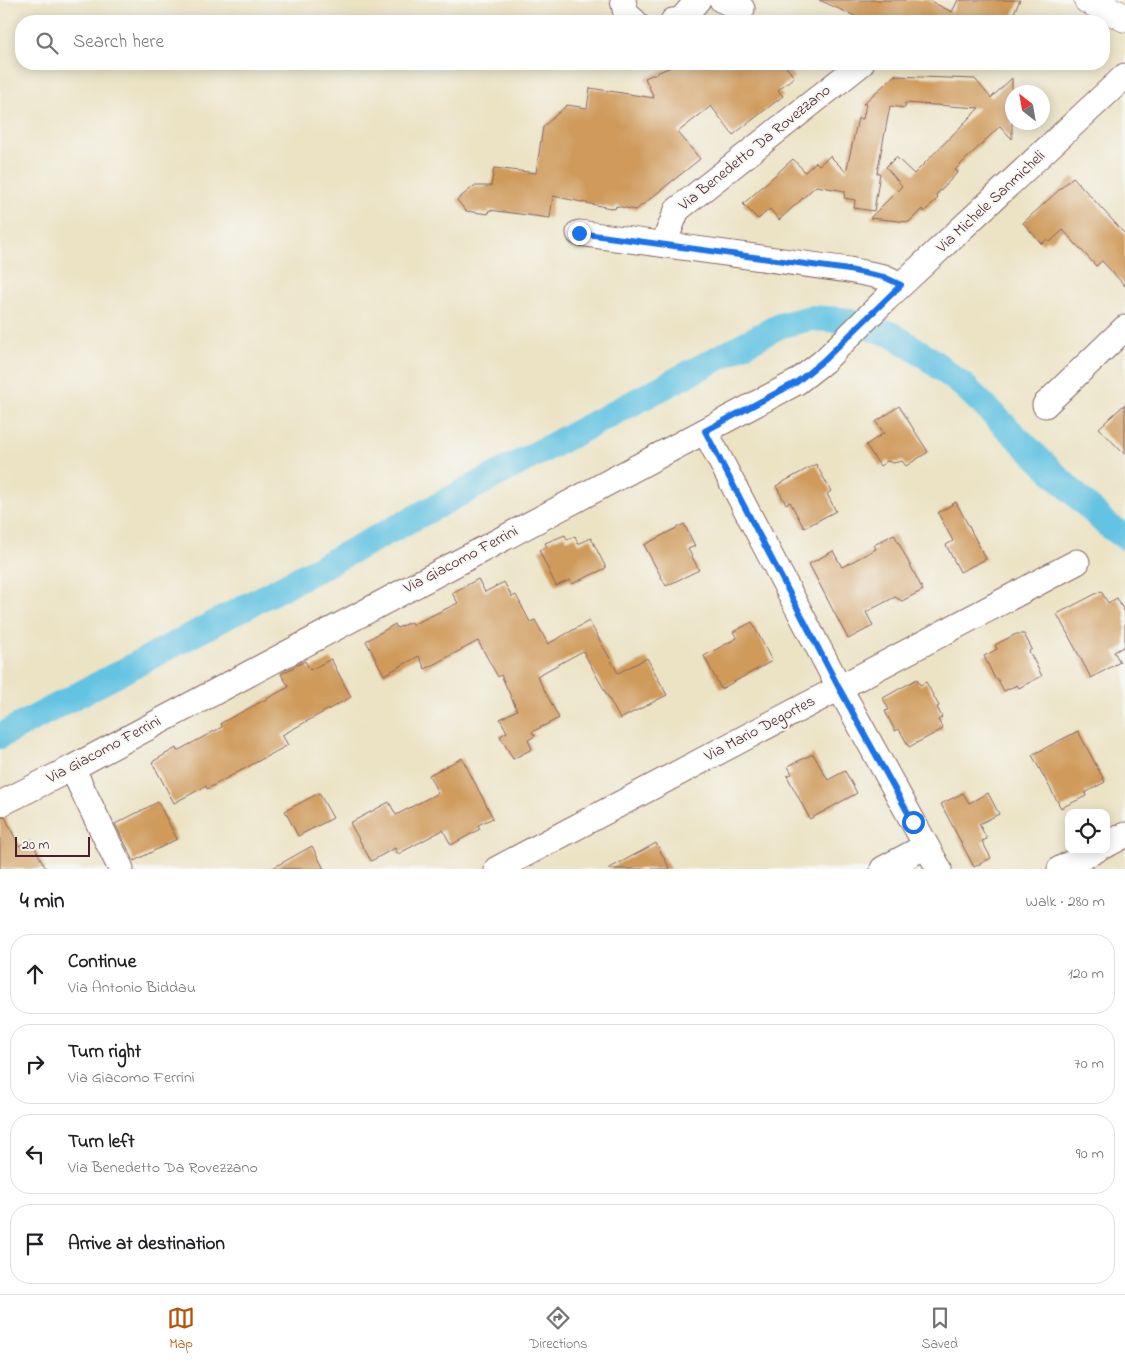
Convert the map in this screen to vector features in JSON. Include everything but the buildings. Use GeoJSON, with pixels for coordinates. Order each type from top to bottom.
{"type":"FeatureCollection","features":[{"type":"Feature","properties":{"kind":"street"},"geometry":{"type":"LineString","coordinates":[[623,0],[627,15]]}},
{"type":"Feature","properties":{"kind":"street"},"geometry":{"type":"LineString","coordinates":[[685,15],[698,0]]}},
{"type":"Feature","properties":{"kind":"street"},"geometry":{"type":"LineString","coordinates":[[1088,0],[1125,18]]}},
{"type":"Feature","properties":{"kind":"street","name":"Via Benedetto Da Rovezzano"},"geometry":{"type":"LineString","coordinates":[[664,243],[677,210],[853,70]]}},
{"type":"Feature","properties":{"kind":"street","name":"Via Michele Sanmicheli"},"geometry":{"type":"LineString","coordinates":[[894,292],[1125,76]]}},
{"type":"Feature","properties":{"kind":"street"},"geometry":{"type":"LineString","coordinates":[[579,233],[664,243],[849,270],[884,277],[894,292]]}},
{"type":"Feature","properties":{"kind":"street","name":"Via Giacomo Ferrini"},"geometry":{"type":"LineString","coordinates":[[0,804],[72,768],[797,382],[824,360],[894,292]]}},
{"type":"Feature","properties":{"kind":"street"},"geometry":{"type":"LineString","coordinates":[[1045,405],[1125,328]]}},
{"type":"Feature","properties":{"kind":"street"},"geometry":{"type":"LineString","coordinates":[[705,431],[839,688],[938,869]]}},
{"type":"Feature","properties":{"kind":"street","name":"Via Mario Degortes"},"geometry":{"type":"LineString","coordinates":[[497,869],[1077,562]]}},
{"type":"Feature","properties":{"kind":"street"},"geometry":{"type":"LineString","coordinates":[[72,768],[122,869]]}},
{"type":"Feature","properties":{"kind":"street"},"geometry":{"type":"LineString","coordinates":[[1110,843],[1125,835]]}},
{"type":"Feature","properties":{"kind":"street"},"geometry":{"type":"LineString","coordinates":[[883,869],[926,846]]}},
{"type":"Feature","properties":{"kind":"street"},"geometry":{"type":"LineString","coordinates":[[1060,869],[1088,854]]}},
{"type":"Feature","properties":{"kind":"waterway"},"geometry":{"type":"LineString","coordinates":[[0,736],[779,326],[810,318],[843,320],[891,334],[927,357],[965,387],[1106,524],[1125,537]]}},
{"type":"Feature","properties":{"kind":"route"},"geometry":{"type":"LineString","coordinates":[[579,233],[664,243],[849,270],[884,277],[901,285],[824,360],[797,382],[705,431],[839,688],[913,822]]}}]}
